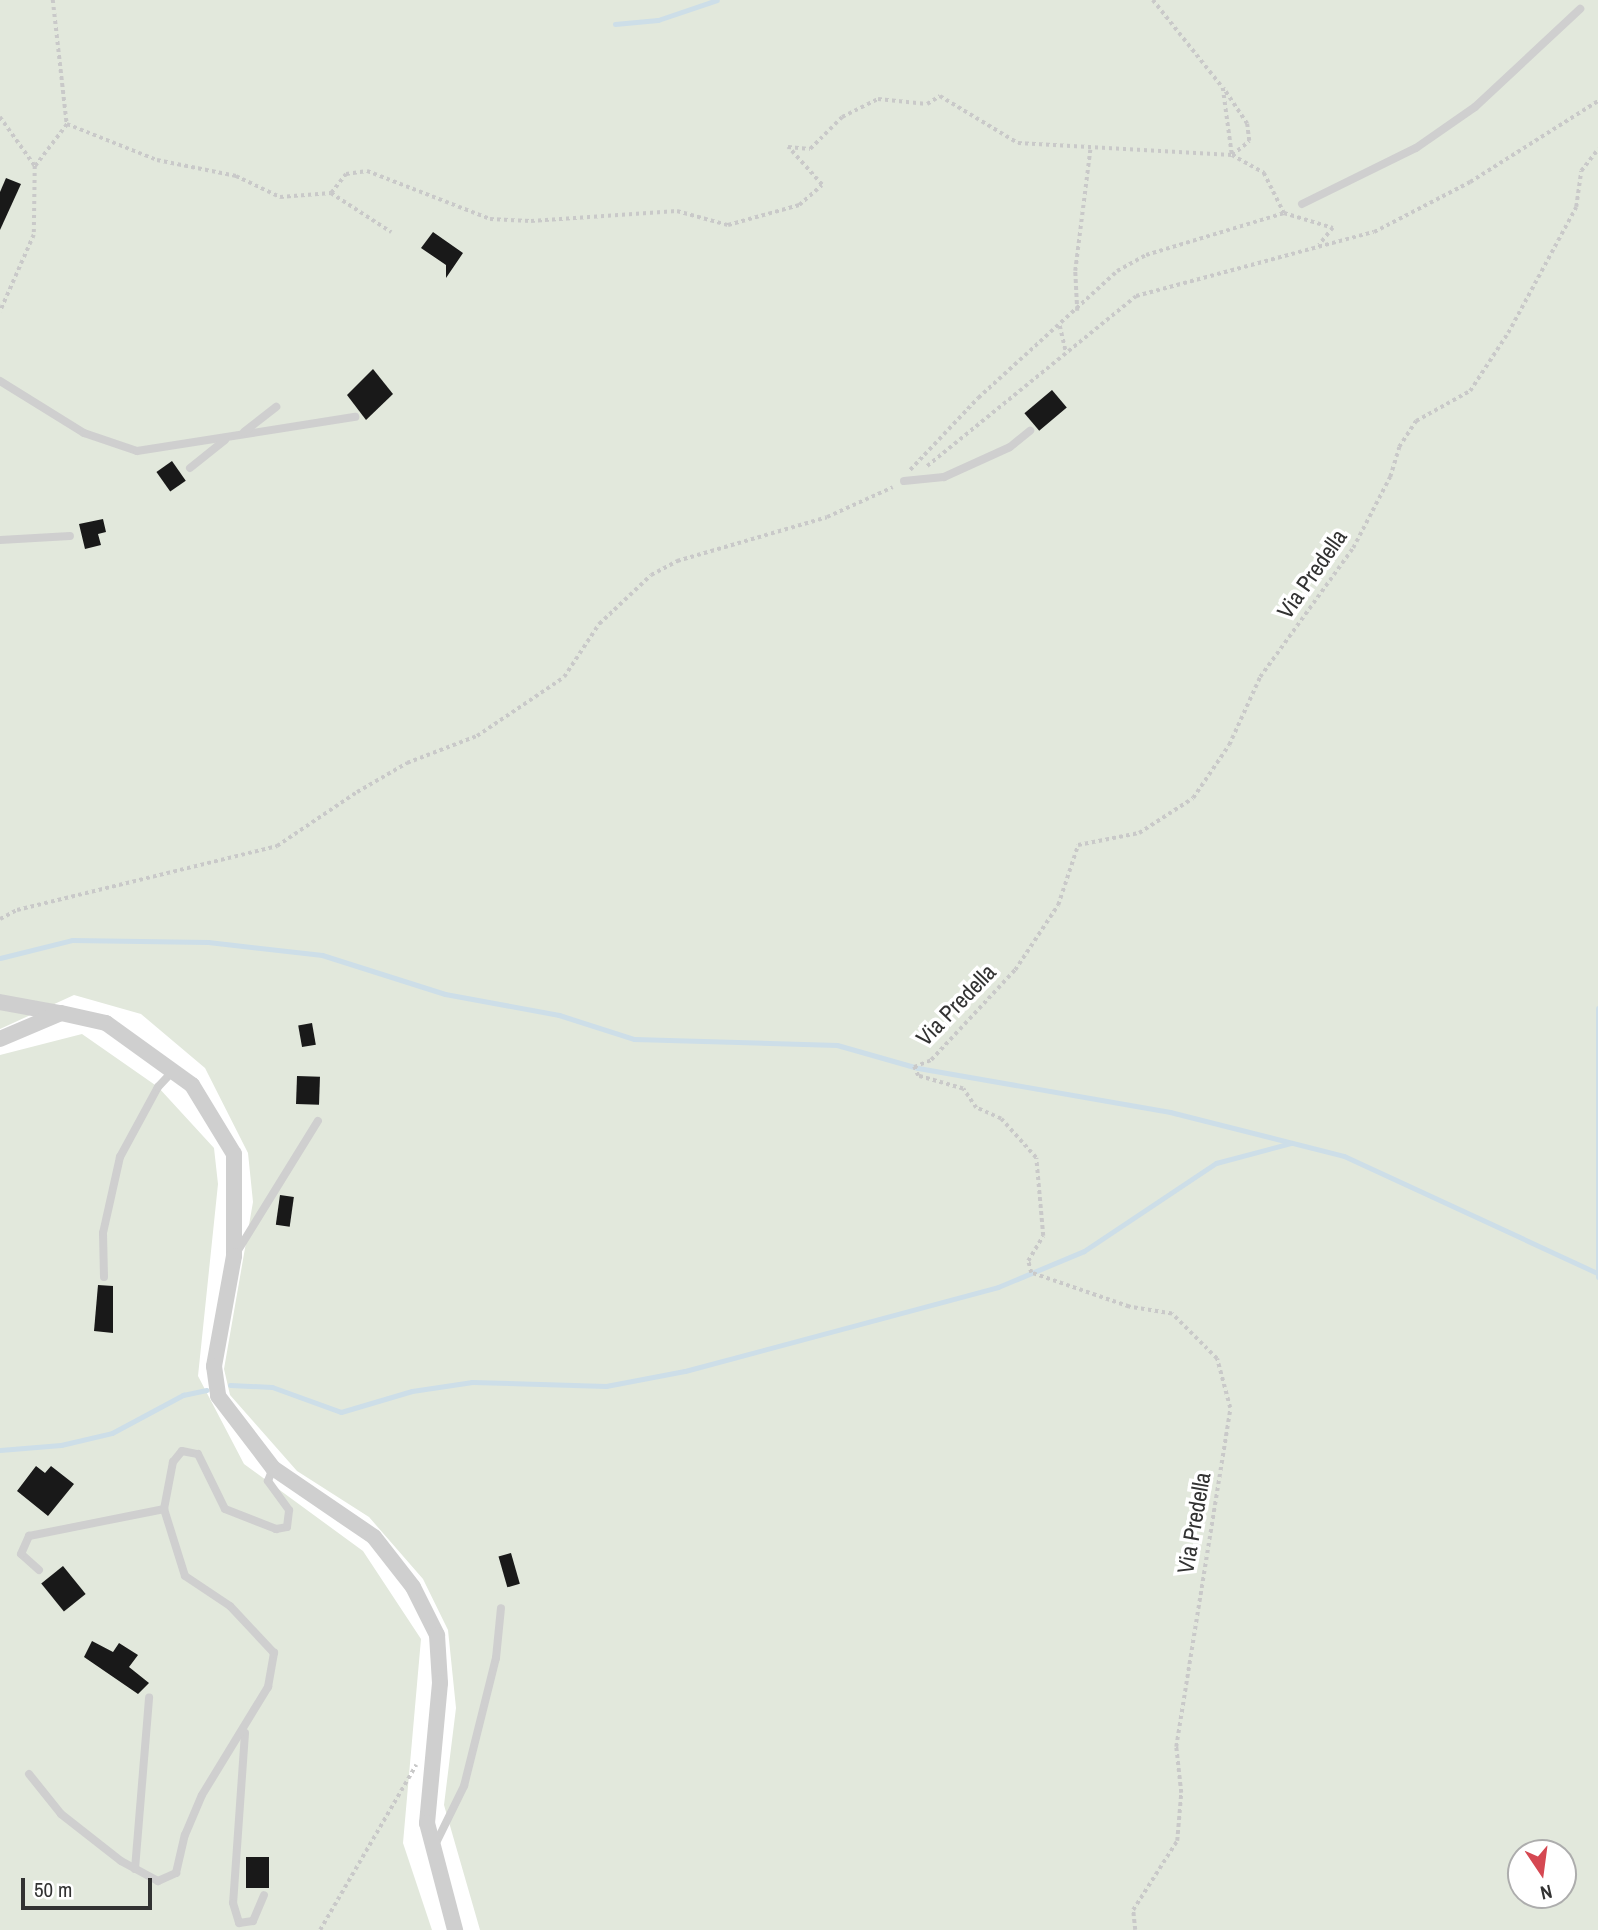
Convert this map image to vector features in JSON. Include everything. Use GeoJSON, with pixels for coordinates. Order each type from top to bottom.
{"type":"FeatureCollection","features":[{"type":"Feature","properties":{"kind":"street"},"geometry":{"type":"LineString","coordinates":[[0,1002],[106,1023],[192,1085],[234,1154],[234,1256],[214,1366],[218,1396],[273,1468],[374,1537],[413,1587],[436,1635],[440,1683],[428,1823],[432,1851],[455,1930]]}},
{"type":"Feature","properties":{"kind":"street"},"geometry":{"type":"LineString","coordinates":[[0,1039],[61,1013]]}},
{"type":"Feature","properties":{"kind":"lane"},"geometry":{"type":"LineString","coordinates":[[1302,204],[1416,148],[1475,107],[1580,9]]}},
{"type":"Feature","properties":{"kind":"lane"},"geometry":{"type":"LineString","coordinates":[[0,381],[84,433],[137,452],[355,417]]}},
{"type":"Feature","properties":{"kind":"lane"},"geometry":{"type":"LineString","coordinates":[[242,434],[276,407]]}},
{"type":"Feature","properties":{"kind":"lane"},"geometry":{"type":"LineString","coordinates":[[904,481],[944,477],[1010,447],[1031,431]]}},
{"type":"Feature","properties":{"kind":"lane"},"geometry":{"type":"LineString","coordinates":[[190,468],[227,438]]}},
{"type":"Feature","properties":{"kind":"lane"},"geometry":{"type":"LineString","coordinates":[[0,540],[70,536]]}},
{"type":"Feature","properties":{"kind":"lane"},"geometry":{"type":"LineString","coordinates":[[104,1277],[103,1233],[120,1157],[173,1071]]}},
{"type":"Feature","properties":{"kind":"lane"},"geometry":{"type":"LineString","coordinates":[[234,1256],[318,1121]]}},
{"type":"Feature","properties":{"kind":"lane"},"geometry":{"type":"LineString","coordinates":[[29,1774],[61,1814],[135,1869],[158,1881],[176,1873],[202,1795],[245,1733],[268,1687],[274,1653],[230,1606],[185,1576],[164,1509],[173,1462],[182,1451],[198,1454],[225,1509],[276,1529],[287,1527],[289,1510],[268,1481],[273,1468]]}},
{"type":"Feature","properties":{"kind":"lane"},"geometry":{"type":"LineString","coordinates":[[40,1570],[21,1554],[29,1536],[164,1509]]}},
{"type":"Feature","properties":{"kind":"lane"},"geometry":{"type":"LineString","coordinates":[[432,1851],[464,1786],[496,1658],[501,1608]]}},
{"type":"Feature","properties":{"kind":"lane"},"geometry":{"type":"LineString","coordinates":[[135,1869],[149,1698]]}},
{"type":"Feature","properties":{"kind":"lane"},"geometry":{"type":"LineString","coordinates":[[245,1733],[233,1903],[239,1923],[253,1921],[264,1895]]}},
{"type":"Feature","properties":{"kind":"path"},"geometry":{"type":"LineString","coordinates":[[0,312],[34,234],[35,166],[66,124],[53,0]]}},
{"type":"Feature","properties":{"kind":"path"},"geometry":{"type":"LineString","coordinates":[[1153,0],[1223,88],[1248,132],[1249,141],[1232,155]]}},
{"type":"Feature","properties":{"kind":"path"},"geometry":{"type":"LineString","coordinates":[[1223,88],[1232,155]]}},
{"type":"Feature","properties":{"kind":"path"},"geometry":{"type":"LineString","coordinates":[[331,193],[346,174],[367,171],[490,219],[531,221],[677,211],[728,225],[807,198],[822,185],[788,147],[810,149],[842,117],[878,99],[927,104],[940,96],[1018,143],[1090,150],[1232,155],[1264,173],[1278,192],[1283,213]]}},
{"type":"Feature","properties":{"kind":"path"},"geometry":{"type":"LineString","coordinates":[[0,919],[17,910],[277,846],[407,763],[477,736],[564,677],[598,624],[651,575],[677,561],[827,517],[904,481],[984,422],[1066,351],[1136,296],[1374,232],[1470,182],[1598,101]]}},
{"type":"Feature","properties":{"kind":"path"},"geometry":{"type":"LineString","coordinates":[[0,117],[35,166]]}},
{"type":"Feature","properties":{"kind":"path"},"geometry":{"type":"LineString","coordinates":[[66,124],[157,160],[236,176],[280,197],[331,193],[391,232]]}},
{"type":"Feature","properties":{"kind":"path","name":"Via Predella"},"geometry":{"type":"LineString","coordinates":[[1135,1930],[1133,1910],[1177,1841],[1176,1747],[1230,1408],[1217,1359],[1172,1314],[1129,1307],[1031,1273],[1028,1261],[1043,1236],[1036,1158],[1001,1119],[976,1108],[963,1089],[918,1076],[914,1067],[931,1059],[1015,970],[1058,905],[1078,845],[1139,833],[1193,798],[1229,745],[1260,677],[1353,548],[1390,477],[1399,447],[1416,421],[1470,391],[1508,333],[1576,207],[1581,171],[1598,149]]}},
{"type":"Feature","properties":{"kind":"path"},"geometry":{"type":"LineString","coordinates":[[1077,311],[1075,271],[1090,150]]}},
{"type":"Feature","properties":{"kind":"path"},"geometry":{"type":"LineString","coordinates":[[904,481],[978,398],[1077,311],[1116,271],[1146,255],[1283,213],[1333,228],[1318,246]]}},
{"type":"Feature","properties":{"kind":"path"},"geometry":{"type":"LineString","coordinates":[[1059,326],[1066,351]]}},
{"type":"Feature","properties":{"kind":"path"},"geometry":{"type":"LineString","coordinates":[[320,1930],[418,1761]]}},
{"type":"Feature","properties":{"kind":"shaded area"},"geometry":{"type":"Polygon","coordinates":[[[0,0],[1598,0],[1598,1930],[480,1930],[444,1805],[456,1708],[448,1630],[423,1579],[369,1517],[297,1471],[230,1395],[224,1369],[253,1202],[248,1153],[205,1068],[141,1014],[74,995],[0,1029],[0,0]]]}},
{"type":"Feature","properties":{"kind":"shaded area"},"geometry":{"type":"Polygon","coordinates":[[[82,1034],[158,1087],[214,1148],[218,1184],[198,1376],[244,1464],[363,1551],[421,1639],[403,1843],[432,1930],[0,1930],[0,1055],[82,1034]]]}},
{"type":"Feature","properties":{"kind":"building"},"geometry":{"type":"Polygon","coordinates":[[[6,178],[21,184],[0,230],[0,192],[6,178]]]}},
{"type":"Feature","properties":{"kind":"building"},"geometry":{"type":"Polygon","coordinates":[[[433,232],[463,253],[446,278],[446,265],[421,248],[433,232]]]}},
{"type":"Feature","properties":{"kind":"building"},"geometry":{"type":"Polygon","coordinates":[[[373,369],[393,394],[366,420],[347,395],[373,369]]]}},
{"type":"Feature","properties":{"kind":"building"},"geometry":{"type":"Polygon","coordinates":[[[1052,390],[1067,408],[1039,431],[1024,413],[1052,390]]]}},
{"type":"Feature","properties":{"kind":"building"},"geometry":{"type":"Polygon","coordinates":[[[172,461],[186,481],[170,492],[156,472],[172,461]]]}},
{"type":"Feature","properties":{"kind":"building"},"geometry":{"type":"Polygon","coordinates":[[[103,519],[106,532],[98,534],[101,545],[85,549],[79,524],[103,519]]]}},
{"type":"Feature","properties":{"kind":"building"},"geometry":{"type":"Polygon","coordinates":[[[312,1023],[316,1045],[302,1047],[298,1025],[312,1023]]]}},
{"type":"Feature","properties":{"kind":"building"},"geometry":{"type":"Polygon","coordinates":[[[297,1076],[320,1077],[319,1105],[296,1104],[297,1076]]]}},
{"type":"Feature","properties":{"kind":"building"},"geometry":{"type":"Polygon","coordinates":[[[280,1195],[294,1197],[290,1227],[276,1225],[280,1195]]]}},
{"type":"Feature","properties":{"kind":"building"},"geometry":{"type":"Polygon","coordinates":[[[98,1285],[113,1286],[113,1333],[94,1331],[98,1285]]]}},
{"type":"Feature","properties":{"kind":"building"},"geometry":{"type":"Polygon","coordinates":[[[36,1466],[45,1473],[51,1466],[74,1484],[48,1516],[17,1491],[36,1466]]]}},
{"type":"Feature","properties":{"kind":"building"},"geometry":{"type":"Polygon","coordinates":[[[511,1553],[520,1584],[507,1587],[499,1557],[511,1553]]]}},
{"type":"Feature","properties":{"kind":"building"},"geometry":{"type":"Polygon","coordinates":[[[63,1566],[86,1594],[64,1612],[41,1584],[63,1566]]]}},
{"type":"Feature","properties":{"kind":"building"},"geometry":{"type":"Polygon","coordinates":[[[92,1641],[113,1652],[119,1643],[138,1655],[129,1667],[149,1683],[138,1694],[84,1657],[92,1641]]]}},
{"type":"Feature","properties":{"kind":"building"},"geometry":{"type":"Polygon","coordinates":[[[246,1857],[269,1857],[269,1888],[246,1888],[246,1857]]]}},
{"type":"Feature","properties":{"kind":"waterway"},"geometry":{"type":"LineString","coordinates":[[615,24],[658,20],[717,0]]}},
{"type":"Feature","properties":{"kind":"waterway"},"geometry":{"type":"LineString","coordinates":[[0,958],[72,940],[208,942],[322,955],[445,994],[559,1015],[634,1039],[837,1045],[918,1068],[1170,1112],[1344,1156],[1597,1273]]}},
{"type":"Feature","properties":{"kind":"waterway"},"geometry":{"type":"LineString","coordinates":[[1598,1008],[1598,1277]]}},
{"type":"Feature","properties":{"kind":"waterway"},"geometry":{"type":"LineString","coordinates":[[230,1385],[272,1387],[341,1412],[412,1391],[472,1382],[606,1386],[685,1371],[998,1287],[1084,1251],[1216,1163],[1291,1143]]}},
{"type":"Feature","properties":{"kind":"waterway"},"geometry":{"type":"LineString","coordinates":[[0,1450],[61,1445],[112,1433],[183,1395],[206,1390]]}}]}
